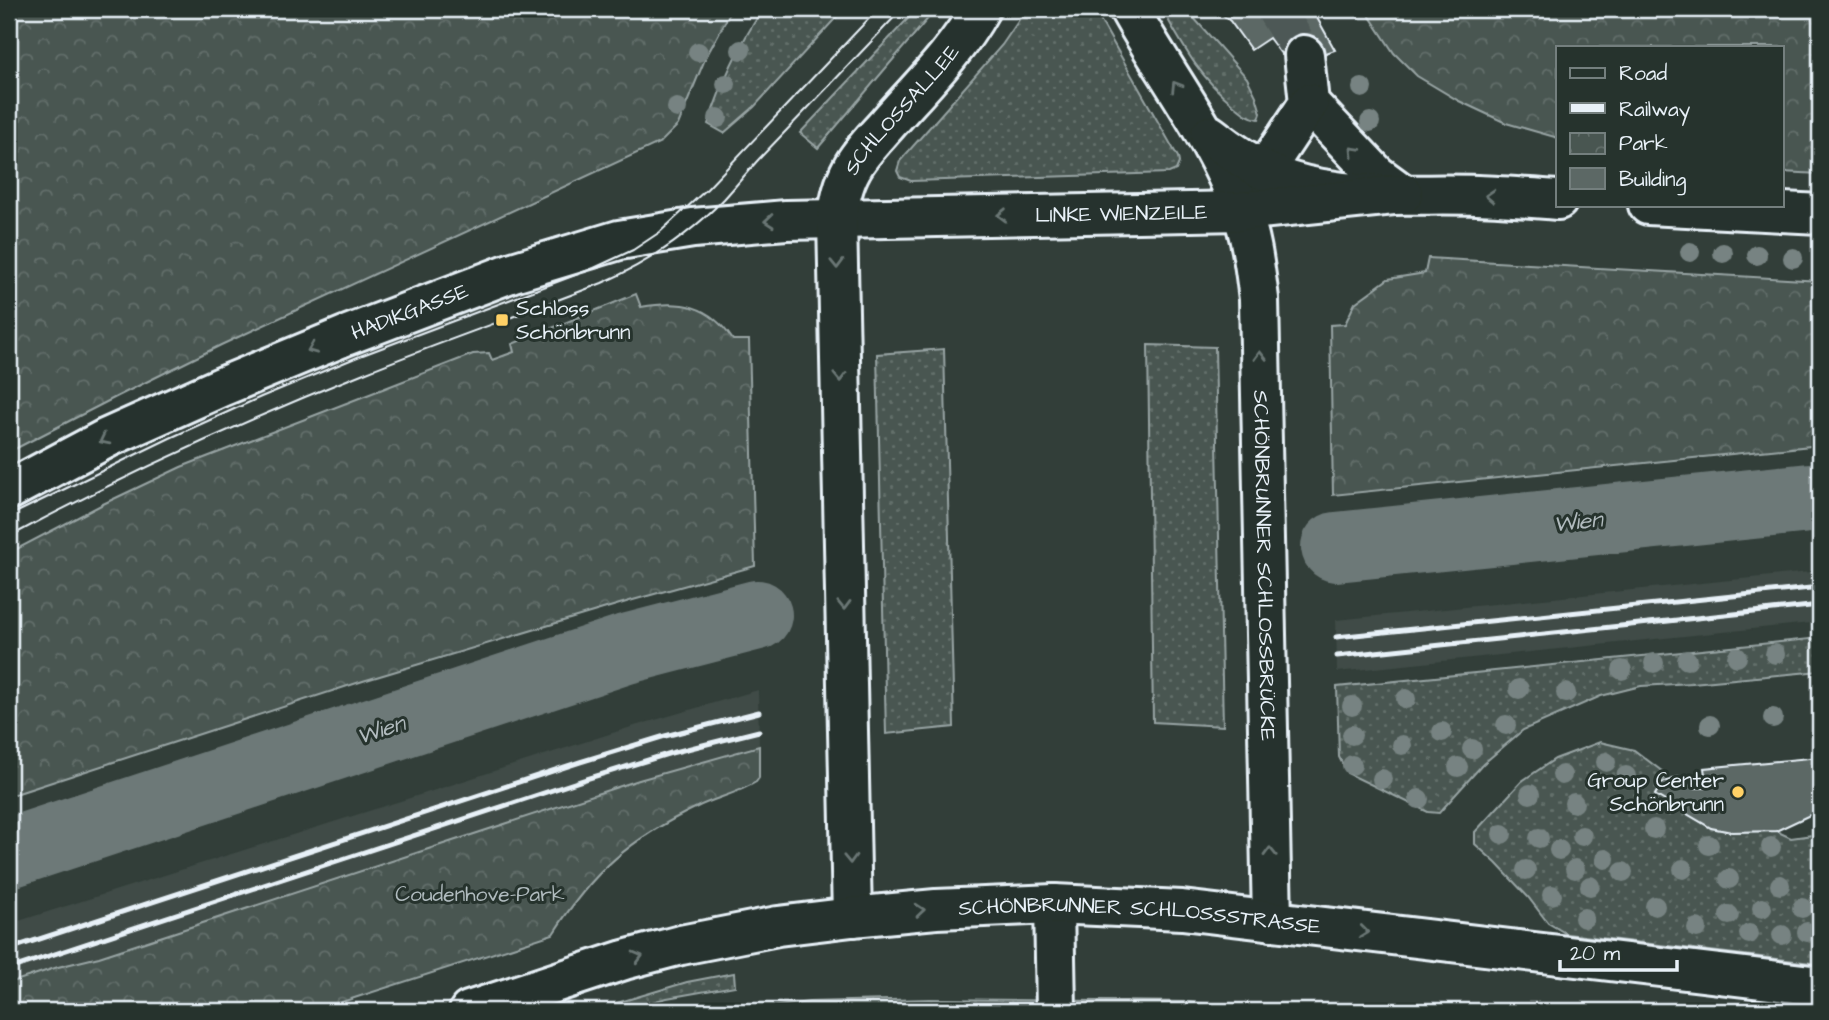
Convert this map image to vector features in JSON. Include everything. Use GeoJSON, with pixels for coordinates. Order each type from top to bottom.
{"type":"FeatureCollection","features":[{"type":"Feature","properties":{"kind":"main road","name":"SCHLOSSALLEE"},"geometry":{"type":"LineString","coordinates":[[837,219],[843,190],[853,166],[971,25],[979,9]]}},
{"type":"Feature","properties":{"kind":"main road"},"geometry":{"type":"LineString","coordinates":[[1129,9],[1203,129],[1225,170],[1242,211]]}},
{"type":"Feature","properties":{"kind":"main road"},"geometry":{"type":"LineString","coordinates":[[1304,55],[1309,103],[1377,175],[1403,194]]}},
{"type":"Feature","properties":{"kind":"main road"},"geometry":{"type":"LineString","coordinates":[[1242,211],[1264,171],[1309,103]]}},
{"type":"Feature","properties":{"kind":"main road","name":"LINKE WIENZEILE"},"geometry":{"type":"LineString","coordinates":[[1203,129],[1232,152],[1264,171],[1320,188],[1556,200]]}},
{"type":"Feature","properties":{"kind":"main road","name":"LINKE WIENZEILE"},"geometry":{"type":"LineString","coordinates":[[837,219],[1242,211],[1403,194]]}},
{"type":"Feature","properties":{"kind":"main road"},"geometry":{"type":"LineString","coordinates":[[1665,206],[1820,215]]}},
{"type":"Feature","properties":{"kind":"main road","name":"SCHÖNBRUNNER SCHLOSSBRÜCKE"},"geometry":{"type":"LineString","coordinates":[[1242,211],[1250,239],[1259,299],[1272,921]]}},
{"type":"Feature","properties":{"kind":"main road","name":"HADIKGASSE"},"geometry":{"type":"LineString","coordinates":[[9,490],[107,438],[221,387],[513,272],[619,240],[660,232],[786,220],[837,219]]}},
{"type":"Feature","properties":{"kind":"main road"},"geometry":{"type":"LineString","coordinates":[[837,219],[852,917]]}},
{"type":"Feature","properties":{"kind":"main road"},"geometry":{"type":"LineString","coordinates":[[1054,904],[1056,1011]]}},
{"type":"Feature","properties":{"kind":"main road","name":"SCHÖNBRUNNER SCHLOSSSTRASSE"},"geometry":{"type":"LineString","coordinates":[[469,1011],[624,960],[681,945],[778,926],[936,909],[1054,904],[1159,908],[1820,986]]}},
{"type":"Feature","properties":{"kind":"shaded area"},"geometry":{"type":"Polygon","coordinates":[[[1820,571],[1820,622],[1337,672],[1336,620],[1820,571]]]}},
{"type":"Feature","properties":{"kind":"shaded area"},"geometry":{"type":"Polygon","coordinates":[[[758,690],[759,746],[639,780],[99,957],[9,983],[9,924],[631,727],[758,690]]]}},
{"type":"Feature","properties":{"kind":"green space"},"geometry":{"type":"Polygon","coordinates":[[[9,9],[732,9],[705,59],[678,125],[661,142],[221,345],[9,452],[9,9]]]}},
{"type":"Feature","properties":{"kind":"green space"},"geometry":{"type":"Polygon","coordinates":[[[763,9],[844,9],[754,107],[724,133],[708,124],[731,65],[763,9]]]}},
{"type":"Feature","properties":{"kind":"green space"},"geometry":{"type":"Polygon","coordinates":[[[917,9],[936,9],[818,148],[800,133],[917,9]]]}},
{"type":"Feature","properties":{"kind":"green space"},"geometry":{"type":"Polygon","coordinates":[[[1025,9],[1094,9],[1178,157],[1176,170],[1169,173],[911,181],[900,177],[897,171],[900,161],[1002,45],[1025,9]]]}},
{"type":"Feature","properties":{"kind":"green space"},"geometry":{"type":"Polygon","coordinates":[[[1162,9],[1186,9],[1247,78],[1261,113],[1259,119],[1243,112],[1222,95],[1202,73],[1162,9]]]}},
{"type":"Feature","properties":{"kind":"green space"},"geometry":{"type":"Polygon","coordinates":[[[1365,9],[1820,9],[1820,174],[1784,172],[1784,46],[1556,46],[1556,137],[1506,123],[1459,101],[1417,76],[1394,53],[1365,9]]]}},
{"type":"Feature","properties":{"kind":"green space"},"geometry":{"type":"Polygon","coordinates":[[[1428,258],[1820,281],[1820,445],[1333,495],[1330,325],[1345,324],[1355,303],[1388,279],[1425,273],[1428,258]]]}},
{"type":"Feature","properties":{"kind":"green space"},"geometry":{"type":"Polygon","coordinates":[[[636,294],[641,307],[669,304],[693,307],[714,319],[733,340],[749,340],[755,566],[363,681],[9,796],[9,553],[181,467],[473,354],[489,353],[492,360],[514,352],[512,344],[636,294]]]}},
{"type":"Feature","properties":{"kind":"green space"},"geometry":{"type":"Polygon","coordinates":[[[1148,345],[1215,347],[1223,726],[1153,722],[1148,345]]]}},
{"type":"Feature","properties":{"kind":"green space"},"geometry":{"type":"Polygon","coordinates":[[[944,349],[954,727],[886,734],[877,354],[944,349]]]}},
{"type":"Feature","properties":{"kind":"green space"},"geometry":{"type":"Polygon","coordinates":[[[1820,638],[1820,671],[1641,686],[1601,696],[1523,730],[1483,764],[1439,813],[1428,812],[1347,773],[1339,757],[1337,687],[1820,638]]]}},
{"type":"Feature","properties":{"kind":"green space"},"geometry":{"type":"Polygon","coordinates":[[[1600,742],[1634,750],[1667,775],[1655,795],[1711,828],[1732,832],[1776,831],[1791,838],[1820,834],[1820,964],[1567,934],[1548,923],[1528,897],[1475,844],[1475,832],[1522,781],[1555,759],[1600,742]]]}},
{"type":"Feature","properties":{"kind":"green space","name":"Coudenhove-Park"},"geometry":{"type":"Polygon","coordinates":[[[759,746],[759,778],[756,782],[673,819],[633,845],[598,875],[553,934],[314,1011],[9,1011],[9,983],[99,957],[639,780],[759,746]]]}},
{"type":"Feature","properties":{"kind":"green space"},"geometry":{"type":"Polygon","coordinates":[[[734,973],[735,986],[667,998],[618,1011],[590,1011],[687,982],[734,973]]]}},
{"type":"Feature","properties":{"kind":"green space"},"geometry":{"type":"Polygon","coordinates":[[[930,999],[1190,1002],[1274,1011],[739,1011],[809,1002],[930,999]]]}},
{"type":"Feature","properties":{"kind":"building"},"geometry":{"type":"Polygon","coordinates":[[[1216,9],[1312,9],[1335,50],[1323,54],[1282,55],[1269,38],[1251,50],[1230,21],[1216,9]]]}},
{"type":"Feature","properties":{"kind":"building","name":"Group Center Schönbrunn"},"geometry":{"type":"Polygon","coordinates":[[[1820,757],[1820,813],[1812,814],[1776,831],[1732,832],[1711,828],[1655,795],[1662,783],[1678,777],[1693,788],[1707,788],[1704,768],[1820,757]]]}},
{"type":"Feature","properties":{"kind":"waterway","name":"Wien"},"geometry":{"type":"LineString","coordinates":[[1336,547],[1820,497]]}},
{"type":"Feature","properties":{"kind":"waterway","name":"Wien"},"geometry":{"type":"LineString","coordinates":[[9,853],[626,649],[757,615]]}},
{"type":"Feature","properties":{"kind":"tunnel"},"geometry":{"type":"LineString","coordinates":[[1275,9],[1304,55]]}},
{"type":"Feature","properties":{"kind":"tram line"},"geometry":{"type":"LineString","coordinates":[[9,516],[261,397],[360,356],[594,268],[633,250],[660,232],[707,189],[878,9]]}},
{"type":"Feature","properties":{"kind":"tram line"},"geometry":{"type":"LineString","coordinates":[[9,537],[96,492],[229,430],[394,361],[602,283],[652,257],[697,224],[724,199],[902,9]]}},
{"type":"Feature","properties":{"kind":"railway"},"geometry":{"type":"LineString","coordinates":[[1336,637],[1820,587]]}},
{"type":"Feature","properties":{"kind":"railway"},"geometry":{"type":"LineString","coordinates":[[1337,656],[1820,605]]}},
{"type":"Feature","properties":{"kind":"railway"},"geometry":{"type":"LineString","coordinates":[[9,949],[580,762],[665,736],[759,712]]}},
{"type":"Feature","properties":{"kind":"railway"},"geometry":{"type":"LineString","coordinates":[[9,969],[583,780],[671,753],[759,731]]}},
{"type":"Feature","properties":{"kind":"place","name":"Schloss Schönbrunn"},"geometry":{"type":"Point","coordinates":[502,320]}},
{"type":"Feature","properties":{"kind":"place","name":"Group Center Schönbrunn"},"geometry":{"type":"Point","coordinates":[1738,792]}}]}
